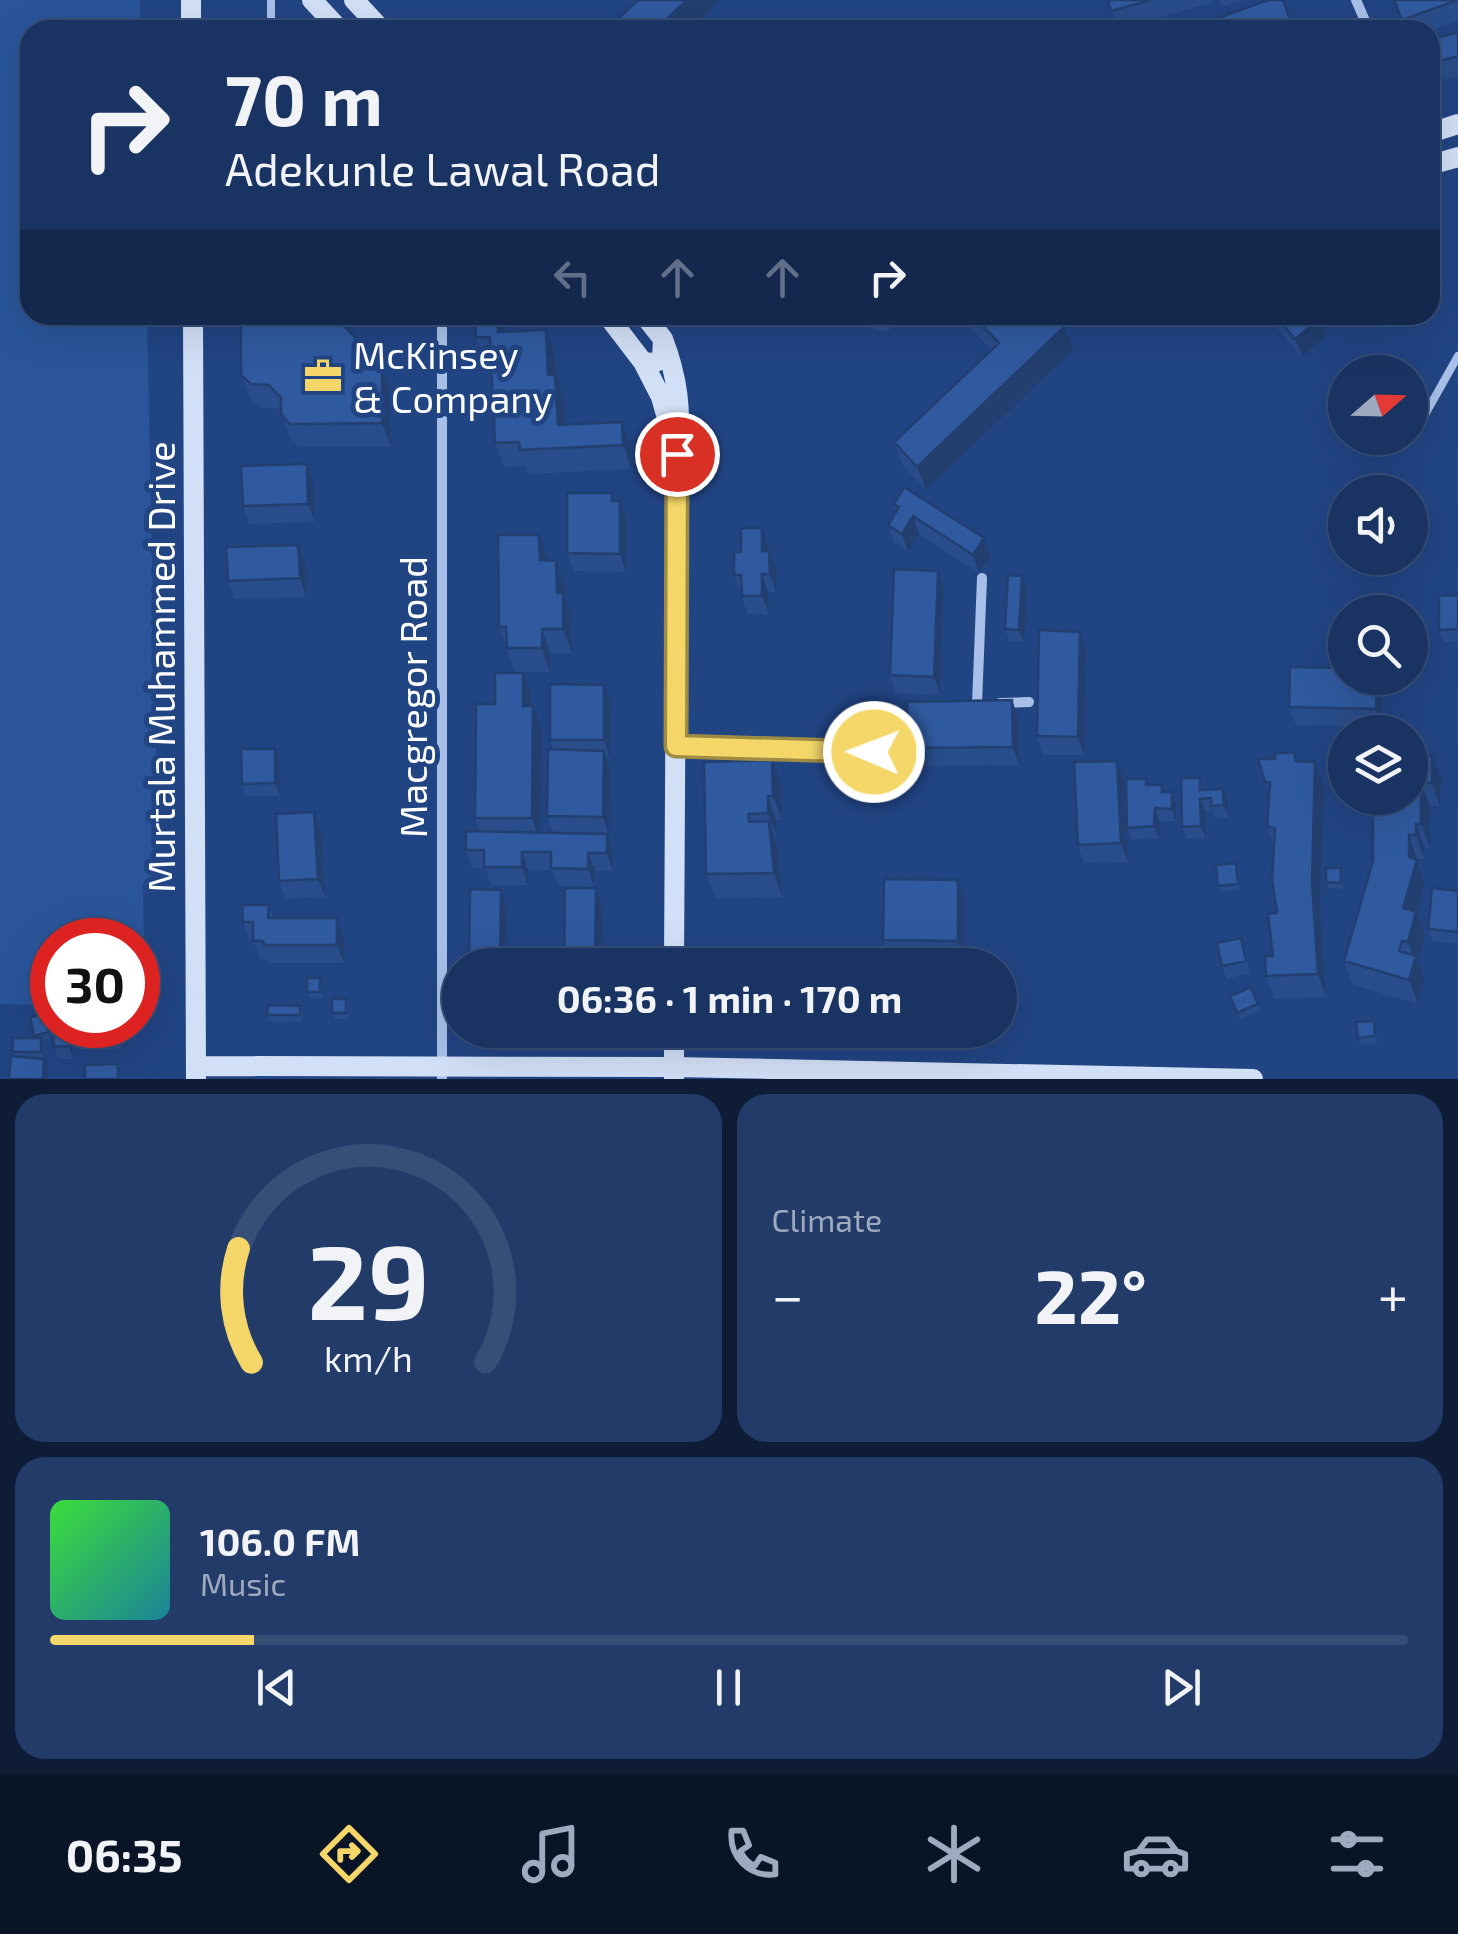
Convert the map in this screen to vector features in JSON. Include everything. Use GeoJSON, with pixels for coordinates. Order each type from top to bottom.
{"type":"FeatureCollection","features":[{"type":"Feature","properties":{"kind":"main road"},"geometry":{"type":"LineString","coordinates":[[312,0],[331,20]]}},
{"type":"Feature","properties":{"kind":"main road"},"geometry":{"type":"LineString","coordinates":[[354,0],[373,20]]}},
{"type":"Feature","properties":{"kind":"main road","name":"Murtala Muhammed Drive"},"geometry":{"type":"LineString","coordinates":[[193,325],[196,1072]]}},
{"type":"Feature","properties":{"kind":"main road"},"geometry":{"type":"LineString","coordinates":[[615,325],[643,362],[661,397],[677,454]]}},
{"type":"Feature","properties":{"kind":"main road"},"geometry":{"type":"LineString","coordinates":[[652,325],[663,339],[674,367],[680,401],[674,948]]}},
{"type":"Feature","properties":{"kind":"main road"},"geometry":{"type":"LineString","coordinates":[[643,362],[662,359],[663,339]]}},
{"type":"Feature","properties":{"kind":"main road"},"geometry":{"type":"LineString","coordinates":[[196,1072],[1253,1079]]}},
{"type":"Feature","properties":{"kind":"street","name":"Macgregor Road"},"geometry":{"type":"LineString","coordinates":[[442,325],[442,1074]]}},
{"type":"Feature","properties":{"kind":"street"},"geometry":{"type":"LineString","coordinates":[[977,704],[982,578]]}},
{"type":"Feature","properties":{"kind":"street"},"geometry":{"type":"LineString","coordinates":[[958,705],[1029,702]]}},
{"type":"Feature","properties":{"kind":"street"},"geometry":{"type":"LineString","coordinates":[[676,746],[889,751],[902,744],[912,712],[919,707]]}},
{"type":"Feature","properties":{"kind":"lane"},"geometry":{"type":"LineString","coordinates":[[1428,410],[1458,356]]}},
{"type":"Feature","properties":{"kind":"shaded area"},"geometry":{"type":"Polygon","coordinates":[[[0,0],[140,0],[140,20],[20,20],[20,325],[147,325],[159,883],[143,883],[144,918],[30,918],[30,1005],[0,1004],[0,0]]]}},
{"type":"Feature","properties":{"kind":"building"},"geometry":{"type":"Polygon","coordinates":[[[638,0],[687,0],[666,20],[617,20],[638,0]]]}},
{"type":"Feature","properties":{"kind":"building"},"geometry":{"type":"Polygon","coordinates":[[[1108,0],[1151,0],[1111,11],[1108,0]]]}},
{"type":"Feature","properties":{"kind":"building"},"geometry":{"type":"Polygon","coordinates":[[[1268,0],[1283,0],[1290,20],[1213,20],[1268,0]]]}},
{"type":"Feature","properties":{"kind":"building"},"geometry":{"type":"Polygon","coordinates":[[[1394,0],[1458,0],[1402,20],[1394,0]]]}},
{"type":"Feature","properties":{"kind":"building"},"geometry":{"type":"Polygon","coordinates":[[[1458,32],[1458,56],[1440,61],[1440,37],[1458,32]]]}},
{"type":"Feature","properties":{"kind":"building"},"geometry":{"type":"Polygon","coordinates":[[[241,325],[343,325],[369,351],[370,366],[382,366],[382,423],[290,424],[281,414],[281,398],[269,385],[251,384],[241,375],[241,325]]]}},
{"type":"Feature","properties":{"kind":"building"},"geometry":{"type":"Polygon","coordinates":[[[475,325],[498,325],[498,332],[546,330],[548,375],[555,375],[558,425],[622,422],[623,445],[520,450],[519,442],[495,443],[490,337],[476,337],[475,325]]]}},
{"type":"Feature","properties":{"kind":"building"},"geometry":{"type":"Polygon","coordinates":[[[982,325],[1064,327],[917,467],[894,442],[999,343],[982,325]]]}},
{"type":"Feature","properties":{"kind":"building"},"geometry":{"type":"Polygon","coordinates":[[[1283,325],[1312,325],[1295,339],[1283,325]]]}},
{"type":"Feature","properties":{"kind":"building"},"geometry":{"type":"Polygon","coordinates":[[[307,464],[308,504],[243,506],[241,466],[307,464]]]}},
{"type":"Feature","properties":{"kind":"building"},"geometry":{"type":"Polygon","coordinates":[[[904,487],[984,538],[973,555],[913,516],[902,534],[888,525],[899,507],[894,504],[904,487]]]}},
{"type":"Feature","properties":{"kind":"building"},"geometry":{"type":"Polygon","coordinates":[[[567,493],[612,493],[612,501],[620,501],[620,554],[567,553],[567,493]]]}},
{"type":"Feature","properties":{"kind":"building"},"geometry":{"type":"Polygon","coordinates":[[[741,528],[762,528],[762,551],[769,551],[770,574],[762,574],[762,596],[742,596],[741,575],[734,575],[734,552],[741,552],[741,528]]]}},
{"type":"Feature","properties":{"kind":"building"},"geometry":{"type":"Polygon","coordinates":[[[498,535],[539,535],[540,560],[556,561],[557,593],[563,593],[563,629],[542,629],[542,648],[507,648],[506,627],[499,627],[498,535]]]}},
{"type":"Feature","properties":{"kind":"building"},"geometry":{"type":"Polygon","coordinates":[[[298,545],[300,578],[228,581],[226,547],[298,545]]]}},
{"type":"Feature","properties":{"kind":"building"},"geometry":{"type":"Polygon","coordinates":[[[894,569],[938,571],[934,677],[890,675],[894,569]]]}},
{"type":"Feature","properties":{"kind":"building"},"geometry":{"type":"Polygon","coordinates":[[[1008,575],[1022,576],[1019,630],[1005,629],[1008,575]]]}},
{"type":"Feature","properties":{"kind":"building"},"geometry":{"type":"Polygon","coordinates":[[[1458,595],[1458,629],[1439,630],[1439,596],[1458,595]]]}},
{"type":"Feature","properties":{"kind":"building"},"geometry":{"type":"Polygon","coordinates":[[[1039,630],[1080,632],[1078,737],[1037,736],[1039,630]]]}},
{"type":"Feature","properties":{"kind":"building"},"geometry":{"type":"Polygon","coordinates":[[[1290,667],[1328,668],[1328,695],[1376,695],[1376,709],[1289,707],[1290,667]]]}},
{"type":"Feature","properties":{"kind":"building"},"geometry":{"type":"Polygon","coordinates":[[[495,673],[523,673],[523,706],[533,706],[532,818],[475,818],[476,704],[495,704],[495,673]]]}},
{"type":"Feature","properties":{"kind":"building"},"geometry":{"type":"Polygon","coordinates":[[[550,684],[604,685],[604,740],[550,740],[550,684]]]}},
{"type":"Feature","properties":{"kind":"building"},"geometry":{"type":"Polygon","coordinates":[[[1012,700],[1013,747],[908,748],[907,702],[1012,700]]]}},
{"type":"Feature","properties":{"kind":"building"},"geometry":{"type":"Polygon","coordinates":[[[241,749],[275,749],[275,783],[242,784],[241,749]]]}},
{"type":"Feature","properties":{"kind":"building"},"geometry":{"type":"Polygon","coordinates":[[[548,749],[604,751],[603,817],[547,816],[548,749]]]}},
{"type":"Feature","properties":{"kind":"building"},"geometry":{"type":"Polygon","coordinates":[[[1275,753],[1294,753],[1296,761],[1315,762],[1312,883],[1318,974],[1266,976],[1265,956],[1273,956],[1268,914],[1277,913],[1272,879],[1275,828],[1267,827],[1270,782],[1265,782],[1258,759],[1275,759],[1275,753]]]}},
{"type":"Feature","properties":{"kind":"building"},"geometry":{"type":"Polygon","coordinates":[[[1428,756],[1432,756],[1432,783],[1428,783],[1428,756]]]}},
{"type":"Feature","properties":{"kind":"building"},"geometry":{"type":"Polygon","coordinates":[[[772,760],[773,796],[768,796],[768,813],[749,814],[749,822],[769,821],[774,873],[706,874],[704,762],[772,760]]]}},
{"type":"Feature","properties":{"kind":"building"},"geometry":{"type":"Polygon","coordinates":[[[1117,761],[1121,843],[1078,845],[1074,762],[1117,761]]]}},
{"type":"Feature","properties":{"kind":"building"},"geometry":{"type":"Polygon","coordinates":[[[1181,778],[1200,778],[1200,790],[1223,789],[1224,805],[1211,806],[1211,798],[1200,799],[1201,826],[1182,827],[1181,778]]]}},
{"type":"Feature","properties":{"kind":"building"},"geometry":{"type":"Polygon","coordinates":[[[1126,779],[1146,779],[1146,785],[1162,785],[1162,792],[1172,792],[1172,809],[1155,808],[1154,826],[1127,828],[1126,779]]]}},
{"type":"Feature","properties":{"kind":"building"},"geometry":{"type":"Polygon","coordinates":[[[314,812],[318,879],[279,881],[276,814],[314,812]]]}},
{"type":"Feature","properties":{"kind":"building"},"geometry":{"type":"Polygon","coordinates":[[[1373,815],[1421,815],[1416,835],[1409,835],[1409,857],[1417,860],[1403,908],[1416,912],[1408,942],[1402,941],[1399,951],[1416,956],[1409,980],[1344,961],[1373,861],[1373,815]]]}},
{"type":"Feature","properties":{"kind":"building"},"geometry":{"type":"Polygon","coordinates":[[[466,831],[607,834],[607,853],[588,853],[588,869],[551,868],[551,852],[522,852],[522,867],[484,867],[484,850],[466,850],[466,831]]]}},
{"type":"Feature","properties":{"kind":"building"},"geometry":{"type":"Polygon","coordinates":[[[1236,863],[1238,884],[1218,886],[1216,865],[1236,863]]]}},
{"type":"Feature","properties":{"kind":"building"},"geometry":{"type":"Polygon","coordinates":[[[1326,868],[1341,868],[1341,883],[1326,882],[1326,868]]]}},
{"type":"Feature","properties":{"kind":"building"},"geometry":{"type":"Polygon","coordinates":[[[884,879],[958,880],[958,941],[883,940],[884,879]]]}},
{"type":"Feature","properties":{"kind":"building"},"geometry":{"type":"Polygon","coordinates":[[[565,888],[596,888],[595,948],[564,948],[565,888]]]}},
{"type":"Feature","properties":{"kind":"building"},"geometry":{"type":"Polygon","coordinates":[[[1432,888],[1458,891],[1458,932],[1428,929],[1432,888]]]}},
{"type":"Feature","properties":{"kind":"building"},"geometry":{"type":"Polygon","coordinates":[[[470,889],[501,890],[500,948],[469,948],[470,889]]]}},
{"type":"Feature","properties":{"kind":"building"},"geometry":{"type":"Polygon","coordinates":[[[242,905],[269,905],[268,918],[337,918],[337,945],[264,945],[263,941],[253,941],[253,922],[243,922],[242,905]]]}},
{"type":"Feature","properties":{"kind":"building"},"geometry":{"type":"Polygon","coordinates":[[[1241,938],[1246,961],[1222,966],[1217,943],[1241,938]]]}},
{"type":"Feature","properties":{"kind":"building"},"geometry":{"type":"Polygon","coordinates":[[[307,978],[320,978],[320,992],[307,992],[307,978]]]}},
{"type":"Feature","properties":{"kind":"building"},"geometry":{"type":"Polygon","coordinates":[[[1251,987],[1258,1004],[1237,1013],[1230,996],[1251,987]]]}},
{"type":"Feature","properties":{"kind":"building"},"geometry":{"type":"Polygon","coordinates":[[[332,999],[346,999],[346,1013],[332,1013],[332,999]]]}},
{"type":"Feature","properties":{"kind":"building"},"geometry":{"type":"Polygon","coordinates":[[[268,1005],[300,1006],[300,1015],[267,1015],[268,1005]]]}},
{"type":"Feature","properties":{"kind":"building"},"geometry":{"type":"Polygon","coordinates":[[[1374,1021],[1375,1036],[1358,1038],[1356,1022],[1374,1021]]]}},
{"type":"Feature","properties":{"kind":"building"},"geometry":{"type":"Polygon","coordinates":[[[13,1038],[30,1038],[30,1048],[41,1048],[41,1052],[13,1052],[13,1038]]]}},
{"type":"Feature","properties":{"kind":"building"},"geometry":{"type":"Polygon","coordinates":[[[11,1056],[44,1059],[43,1079],[9,1079],[11,1056]]]}},
{"type":"Feature","properties":{"kind":"building"},"geometry":{"type":"Polygon","coordinates":[[[118,1064],[118,1079],[85,1079],[85,1065],[118,1064]]]}},
{"type":"Feature","properties":{"kind":"place","name":"McKinsey & Company"},"geometry":{"type":"Point","coordinates":[323,376]}},
{"type":"Feature","properties":{"kind":"route"},"geometry":{"type":"LineString","coordinates":[[677,454],[676,746],[874,752]]}}]}
